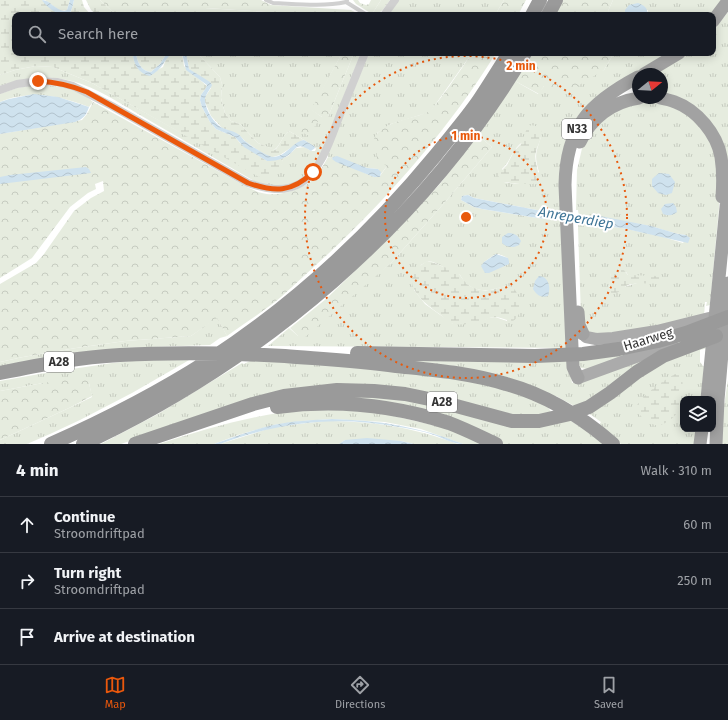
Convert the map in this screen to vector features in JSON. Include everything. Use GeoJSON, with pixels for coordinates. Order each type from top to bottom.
{"type":"FeatureCollection","features":[{"type":"Feature","properties":{"kind":"highway"},"geometry":{"type":"LineString","coordinates":[[534,12],[540,0]]}},
{"type":"Feature","properties":{"kind":"highway"},"geometry":{"type":"LineString","coordinates":[[550,12],[556,0]]}},
{"type":"Feature","properties":{"kind":"highway"},"geometry":{"type":"LineString","coordinates":[[716,17],[728,1]]}},
{"type":"Feature","properties":{"kind":"highway"},"geometry":{"type":"LineString","coordinates":[[50,444],[126,408],[207,362],[272,314],[342,256],[383,216],[448,141],[479,100],[507,56]]}},
{"type":"Feature","properties":{"kind":"highway"},"geometry":{"type":"LineString","coordinates":[[83,444],[172,399],[230,362],[262,339],[337,278],[378,240],[415,200],[463,143],[489,108],[523,56]]}},
{"type":"Feature","properties":{"kind":"highway"},"geometry":{"type":"LineString","coordinates":[[654,68],[674,56]]}},
{"type":"Feature","properties":{"kind":"highway","name":"N33"},"geometry":{"type":"LineString","coordinates":[[583,334],[578,320],[566,172],[567,158],[573,138],[592,108],[621,86],[632,80]]}},
{"type":"Feature","properties":{"kind":"highway","name":"N33"},"geometry":{"type":"LineString","coordinates":[[570,209],[574,162],[577,149],[584,135],[599,115],[623,101],[632,99]]}},
{"type":"Feature","properties":{"kind":"highway"},"geometry":{"type":"LineString","coordinates":[[668,100],[676,102],[694,112],[706,126],[716,142],[721,156],[723,175],[721,302],[717,354],[716,444]]}},
{"type":"Feature","properties":{"kind":"highway"},"geometry":{"type":"LineString","coordinates":[[722,243],[728,187]]}},
{"type":"Feature","properties":{"kind":"highway","name":"N33"},"geometry":{"type":"LineString","coordinates":[[571,227],[572,347],[573,367],[578,378]]}},
{"type":"Feature","properties":{"kind":"highway"},"geometry":{"type":"LineString","coordinates":[[721,302],[728,283]]}},
{"type":"Feature","properties":{"kind":"highway","name":"A28"},"geometry":{"type":"LineString","coordinates":[[257,355],[325,352],[535,356],[577,354],[619,349],[658,341],[686,333],[728,317]]}},
{"type":"Feature","properties":{"kind":"highway","name":"A28"},"geometry":{"type":"LineString","coordinates":[[135,444],[242,407],[272,399],[303,393],[344,390],[405,394],[434,400],[512,421],[539,421],[570,414],[589,407],[637,372],[663,356],[722,334]]}},
{"type":"Feature","properties":{"kind":"highway"},"geometry":{"type":"LineString","coordinates":[[707,396],[717,354]]}},
{"type":"Feature","properties":{"kind":"highway","name":"A28"},"geometry":{"type":"LineString","coordinates":[[0,373],[77,360],[120,355],[257,355],[370,362],[457,373],[506,384],[554,402],[588,424],[614,444]]}},
{"type":"Feature","properties":{"kind":"highway","name":"A28"},"geometry":{"type":"LineString","coordinates":[[190,426],[268,408],[333,403],[387,408],[429,417],[450,424],[496,444]]}},
{"type":"Feature","properties":{"kind":"highway"},"geometry":{"type":"LineString","coordinates":[[700,444],[702,432]]}},
{"type":"Feature","properties":{"kind":"main road","name":"Haarweg"},"geometry":{"type":"LineString","coordinates":[[583,334],[586,337],[596,340],[628,336],[728,314]]}},
{"type":"Feature","properties":{"kind":"main road","name":"Haarweg"},"geometry":{"type":"LineString","coordinates":[[578,378],[644,354],[722,334]]}},
{"type":"Feature","properties":{"kind":"street"},"geometry":{"type":"LineString","coordinates":[[386,12],[395,0]]}},
{"type":"Feature","properties":{"kind":"street"},"geometry":{"type":"LineString","coordinates":[[0,90],[17,84],[38,81],[56,82],[73,86],[112,106],[248,183],[272,190],[292,187],[301,183],[313,172],[326,150],[364,56]]}},
{"type":"Feature","properties":{"kind":"lane"},"geometry":{"type":"LineString","coordinates":[[266,0],[273,3],[317,5],[334,4],[347,1],[363,12]]}},
{"type":"Feature","properties":{"kind":"green space"},"geometry":{"type":"Polygon","coordinates":[[[0,0],[42,0],[56,12],[12,12],[12,56],[133,56],[134,61],[147,75],[163,67],[168,56],[182,56],[184,66],[207,86],[201,95],[200,100],[210,122],[216,129],[235,137],[240,143],[267,161],[283,158],[281,169],[259,177],[92,83],[53,67],[36,66],[15,70],[0,75],[0,0]]]}},
{"type":"Feature","properties":{"kind":"green space"},"geometry":{"type":"Polygon","coordinates":[[[45,0],[70,0],[67,10],[60,11],[45,0]]]}},
{"type":"Feature","properties":{"kind":"green space"},"geometry":{"type":"Polygon","coordinates":[[[74,0],[82,0],[84,7],[88,12],[71,12],[74,0]]]}},
{"type":"Feature","properties":{"kind":"green space"},"geometry":{"type":"Polygon","coordinates":[[[86,0],[100,0],[113,12],[93,12],[86,0]]]}},
{"type":"Feature","properties":{"kind":"green space"},"geometry":{"type":"Polygon","coordinates":[[[100,0],[261,0],[271,5],[351,10],[355,12],[266,12],[206,8],[203,12],[113,12],[100,0]]]}},
{"type":"Feature","properties":{"kind":"green space"},"geometry":{"type":"Polygon","coordinates":[[[353,0],[358,0],[360,3],[366,5],[369,4],[371,0],[381,0],[373,12],[369,12],[356,4],[353,0]]]}},
{"type":"Feature","properties":{"kind":"green space"},"geometry":{"type":"Polygon","coordinates":[[[381,0],[390,0],[381,12],[373,12],[381,0]]]}},
{"type":"Feature","properties":{"kind":"green space"},"geometry":{"type":"Polygon","coordinates":[[[398,0],[504,0],[497,12],[390,12],[398,0]]]}},
{"type":"Feature","properties":{"kind":"green space"},"geometry":{"type":"Polygon","coordinates":[[[504,0],[526,0],[520,12],[497,12],[504,0]]]}},
{"type":"Feature","properties":{"kind":"green space"},"geometry":{"type":"Polygon","coordinates":[[[563,0],[613,0],[608,12],[556,12],[563,0]]]}},
{"type":"Feature","properties":{"kind":"green space"},"geometry":{"type":"Polygon","coordinates":[[[613,0],[725,0],[715,12],[648,12],[648,10],[636,12],[608,11],[613,0]]]}},
{"type":"Feature","properties":{"kind":"green space"},"geometry":{"type":"Polygon","coordinates":[[[205,8],[266,12],[203,12],[205,8]]]}},
{"type":"Feature","properties":{"kind":"green space"},"geometry":{"type":"Polygon","coordinates":[[[728,12],[728,161],[720,142],[668,99],[668,68],[662,68],[682,56],[716,56],[716,27],[728,12]]]}},
{"type":"Feature","properties":{"kind":"green space"},"geometry":{"type":"Polygon","coordinates":[[[136,56],[165,56],[160,64],[151,72],[142,68],[136,56]]]}},
{"type":"Feature","properties":{"kind":"green space"},"geometry":{"type":"Polygon","coordinates":[[[187,56],[200,56],[220,77],[222,85],[221,98],[225,113],[231,121],[240,124],[258,143],[275,150],[289,131],[304,140],[280,155],[268,157],[246,142],[239,135],[222,128],[211,116],[204,100],[211,88],[189,69],[187,56]]]}},
{"type":"Feature","properties":{"kind":"green space"},"geometry":{"type":"Polygon","coordinates":[[[200,56],[340,56],[312,110],[322,117],[328,117],[353,56],[360,56],[321,153],[308,172],[297,181],[283,186],[272,186],[254,181],[90,87],[72,81],[53,78],[27,79],[0,86],[0,75],[15,70],[36,66],[53,67],[92,83],[187,136],[280,169],[283,158],[288,156],[296,148],[305,147],[311,151],[315,151],[316,149],[314,146],[289,131],[274,150],[258,143],[240,124],[231,121],[225,113],[221,98],[222,85],[220,77],[200,56]]]}},
{"type":"Feature","properties":{"kind":"green space"},"geometry":{"type":"Polygon","coordinates":[[[340,56],[353,56],[328,117],[322,117],[311,110],[340,56]]]}},
{"type":"Feature","properties":{"kind":"green space"},"geometry":{"type":"Polygon","coordinates":[[[368,56],[470,56],[430,112],[391,124],[377,133],[377,151],[387,166],[381,174],[378,169],[367,168],[334,157],[332,159],[328,157],[328,153],[368,56]]]}},
{"type":"Feature","properties":{"kind":"green space"},"geometry":{"type":"Polygon","coordinates":[[[470,56],[494,56],[440,133],[375,208],[281,297],[227,336],[217,318],[191,336],[125,341],[76,348],[0,362],[0,284],[36,263],[74,211],[91,198],[104,191],[103,181],[95,184],[96,189],[88,193],[70,207],[32,258],[0,278],[0,134],[82,120],[93,102],[247,187],[262,193],[280,194],[299,188],[313,180],[328,157],[374,177],[380,176],[387,166],[377,160],[377,151],[372,150],[373,140],[378,133],[392,124],[428,112],[437,103],[470,56]]]}},
{"type":"Feature","properties":{"kind":"green space"},"geometry":{"type":"Polygon","coordinates":[[[531,56],[612,56],[604,70],[576,87],[559,93],[544,86],[539,94],[515,81],[531,56]]]}},
{"type":"Feature","properties":{"kind":"green space"},"geometry":{"type":"Polygon","coordinates":[[[612,56],[668,56],[650,68],[632,68],[632,80],[581,113],[566,139],[561,161],[563,215],[474,198],[468,195],[462,196],[461,200],[474,207],[482,209],[544,219],[563,219],[569,348],[268,346],[289,328],[298,336],[391,263],[492,147],[478,135],[515,81],[538,94],[544,86],[604,70],[612,56]],[[541,137],[520,144],[502,169],[504,182],[515,184],[523,182],[539,172],[536,162],[536,154],[541,137]],[[499,254],[494,255],[484,262],[498,268],[506,265],[508,258],[499,254]],[[428,261],[421,265],[414,290],[425,304],[453,324],[479,322],[495,317],[507,321],[506,286],[490,290],[473,288],[465,283],[460,275],[428,261]]]}},
{"type":"Feature","properties":{"kind":"green space"},"geometry":{"type":"Polygon","coordinates":[[[35,85],[73,90],[87,97],[93,102],[89,107],[56,97],[34,95],[12,98],[0,102],[0,94],[17,88],[35,85]]]}},
{"type":"Feature","properties":{"kind":"green space"},"geometry":{"type":"Polygon","coordinates":[[[630,104],[667,105],[683,112],[698,122],[714,144],[720,178],[719,208],[710,305],[706,306],[707,302],[705,302],[704,317],[642,331],[588,334],[581,316],[579,221],[594,225],[622,228],[660,236],[683,243],[687,237],[686,235],[641,224],[579,217],[578,210],[576,210],[577,170],[583,144],[604,117],[630,104]],[[626,272],[611,273],[609,289],[637,283],[662,283],[628,275],[626,272]]]}},
{"type":"Feature","properties":{"kind":"green space"},"geometry":{"type":"Polygon","coordinates":[[[309,115],[318,121],[309,136],[300,131],[309,115]]]}},
{"type":"Feature","properties":{"kind":"green space"},"geometry":{"type":"Polygon","coordinates":[[[531,125],[540,127],[541,130],[541,136],[535,156],[538,174],[537,181],[533,184],[504,182],[499,178],[499,173],[507,165],[514,151],[521,144],[527,128],[531,125]]]}},
{"type":"Feature","properties":{"kind":"green space"},"geometry":{"type":"Polygon","coordinates":[[[478,135],[492,147],[391,263],[304,338],[298,336],[290,328],[326,299],[391,236],[439,185],[478,135]]]}},
{"type":"Feature","properties":{"kind":"green space"},"geometry":{"type":"Polygon","coordinates":[[[427,261],[457,272],[468,285],[477,289],[492,290],[506,286],[512,287],[517,293],[519,300],[520,307],[518,317],[513,321],[495,317],[471,324],[453,324],[449,322],[424,302],[414,288],[412,282],[413,275],[418,268],[427,261]]]}},
{"type":"Feature","properties":{"kind":"green space"},"geometry":{"type":"Polygon","coordinates":[[[622,268],[628,275],[662,277],[664,279],[663,283],[632,284],[628,285],[617,293],[612,294],[610,291],[609,282],[612,269],[622,268]]]}},
{"type":"Feature","properties":{"kind":"green space"},"geometry":{"type":"Polygon","coordinates":[[[217,317],[227,336],[220,338],[210,345],[124,348],[0,367],[0,362],[76,348],[125,341],[191,336],[217,317]]]}},
{"type":"Feature","properties":{"kind":"green space"},"geometry":{"type":"Polygon","coordinates":[[[728,329],[587,369],[581,368],[577,361],[728,329]]]}},
{"type":"Feature","properties":{"kind":"green space"},"geometry":{"type":"Polygon","coordinates":[[[728,343],[700,350],[700,362],[704,367],[701,396],[680,396],[680,432],[699,432],[697,444],[621,444],[599,425],[601,422],[587,412],[571,421],[609,444],[501,444],[493,439],[312,397],[353,392],[550,422],[683,350],[728,343]]]}},
{"type":"Feature","properties":{"kind":"green space"},"geometry":{"type":"Polygon","coordinates":[[[666,351],[578,408],[556,396],[375,358],[568,358],[572,383],[666,351]]]}},
{"type":"Feature","properties":{"kind":"green space"},"geometry":{"type":"Polygon","coordinates":[[[191,359],[132,393],[50,434],[27,444],[0,444],[0,440],[92,397],[89,383],[43,383],[0,391],[0,381],[112,363],[140,360],[191,359]]]}},
{"type":"Feature","properties":{"kind":"green space"},"geometry":{"type":"Polygon","coordinates":[[[252,360],[360,364],[507,387],[547,406],[552,413],[528,419],[371,388],[197,418],[121,444],[101,444],[158,414],[242,363],[244,364],[252,360]]]}},
{"type":"Feature","properties":{"kind":"green space"},"geometry":{"type":"Polygon","coordinates":[[[675,374],[679,374],[682,377],[683,394],[683,396],[680,396],[680,408],[676,414],[665,423],[657,426],[646,421],[641,416],[637,405],[649,391],[675,374]]]}},
{"type":"Feature","properties":{"kind":"green space"},"geometry":{"type":"Polygon","coordinates":[[[85,377],[89,383],[92,396],[0,440],[0,391],[85,377]]]}},
{"type":"Feature","properties":{"kind":"green space"},"geometry":{"type":"Polygon","coordinates":[[[728,380],[728,444],[718,444],[718,443],[728,380]]]}},
{"type":"Feature","properties":{"kind":"green space"},"geometry":{"type":"Polygon","coordinates":[[[305,409],[376,411],[445,427],[484,444],[463,444],[421,429],[385,422],[332,419],[273,425],[238,435],[214,444],[159,444],[231,423],[305,409]]]}},
{"type":"Feature","properties":{"kind":"green space"},"geometry":{"type":"Polygon","coordinates":[[[324,421],[359,422],[392,426],[425,433],[458,444],[414,444],[401,441],[345,440],[339,444],[220,444],[274,427],[324,421]]]}},
{"type":"Feature","properties":{"kind":"water"},"geometry":{"type":"Polygon","coordinates":[[[42,0],[45,0],[58,9],[64,11],[67,10],[70,0],[74,0],[70,12],[55,12],[42,0]]]}},
{"type":"Feature","properties":{"kind":"water"},"geometry":{"type":"Polygon","coordinates":[[[638,3],[645,7],[647,12],[625,12],[629,5],[638,3]]]}},
{"type":"Feature","properties":{"kind":"water"},"geometry":{"type":"Polygon","coordinates":[[[133,56],[136,56],[142,68],[151,72],[160,64],[165,56],[169,56],[158,71],[150,76],[140,71],[135,65],[133,56]]]}},
{"type":"Feature","properties":{"kind":"water"},"geometry":{"type":"Polygon","coordinates":[[[183,56],[187,56],[189,69],[210,82],[212,85],[206,95],[205,101],[214,120],[223,128],[238,134],[252,146],[271,157],[282,155],[300,141],[304,140],[315,148],[311,151],[299,146],[287,156],[267,161],[244,147],[235,137],[216,129],[210,122],[200,100],[201,95],[207,85],[186,70],[183,56]]]}},
{"type":"Feature","properties":{"kind":"water"},"geometry":{"type":"Polygon","coordinates":[[[34,94],[58,97],[89,107],[84,117],[75,122],[0,134],[0,102],[34,94]]]}},
{"type":"Feature","properties":{"kind":"water"},"geometry":{"type":"Polygon","coordinates":[[[337,156],[367,168],[378,169],[381,172],[380,177],[374,177],[332,159],[333,157],[337,156]]]}},
{"type":"Feature","properties":{"kind":"water"},"geometry":{"type":"Polygon","coordinates":[[[86,167],[91,173],[0,184],[0,177],[10,175],[86,167]]]}},
{"type":"Feature","properties":{"kind":"water"},"geometry":{"type":"Polygon","coordinates":[[[659,173],[669,174],[675,182],[672,193],[666,195],[658,193],[652,186],[652,179],[659,173]]]}},
{"type":"Feature","properties":{"kind":"water"},"geometry":{"type":"Polygon","coordinates":[[[468,195],[474,198],[563,215],[563,219],[544,219],[474,207],[461,200],[462,196],[468,195]]]}},
{"type":"Feature","properties":{"kind":"water"},"geometry":{"type":"Polygon","coordinates":[[[673,203],[677,212],[670,215],[663,214],[661,209],[665,204],[673,203]]]}},
{"type":"Feature","properties":{"kind":"water"},"geometry":{"type":"Polygon","coordinates":[[[600,216],[651,226],[686,235],[690,238],[688,243],[622,228],[594,225],[579,221],[579,217],[589,218],[600,216]]]}},
{"type":"Feature","properties":{"kind":"water"},"geometry":{"type":"Polygon","coordinates":[[[508,233],[519,237],[521,241],[519,245],[510,247],[502,243],[502,237],[508,233]]]}},
{"type":"Feature","properties":{"kind":"water"},"geometry":{"type":"Polygon","coordinates":[[[496,254],[508,258],[509,264],[489,273],[485,273],[481,266],[484,262],[496,254]]]}},
{"type":"Feature","properties":{"kind":"water"},"geometry":{"type":"Polygon","coordinates":[[[539,276],[547,280],[549,286],[548,296],[539,296],[533,289],[535,281],[539,276]]]}},
{"type":"Feature","properties":{"kind":"water"},"geometry":{"type":"Polygon","coordinates":[[[332,419],[366,421],[415,429],[431,433],[447,438],[463,444],[452,442],[426,432],[376,423],[330,421],[264,430],[220,444],[214,444],[273,425],[332,419]]]}},
{"type":"Feature","properties":{"kind":"water"},"geometry":{"type":"Polygon","coordinates":[[[367,438],[401,441],[414,444],[339,444],[345,440],[367,438]]]}},
{"type":"Feature","properties":{"kind":"waterway","name":"Anreperdiep"},"geometry":{"type":"LineString","coordinates":[[571,218],[580,219]]}},
{"type":"Feature","properties":{"kind":"route"},"geometry":{"type":"LineString","coordinates":[[38,81],[56,82],[73,86],[87,92],[248,183],[262,188],[272,190],[292,187],[301,183],[313,172]]}}]}
